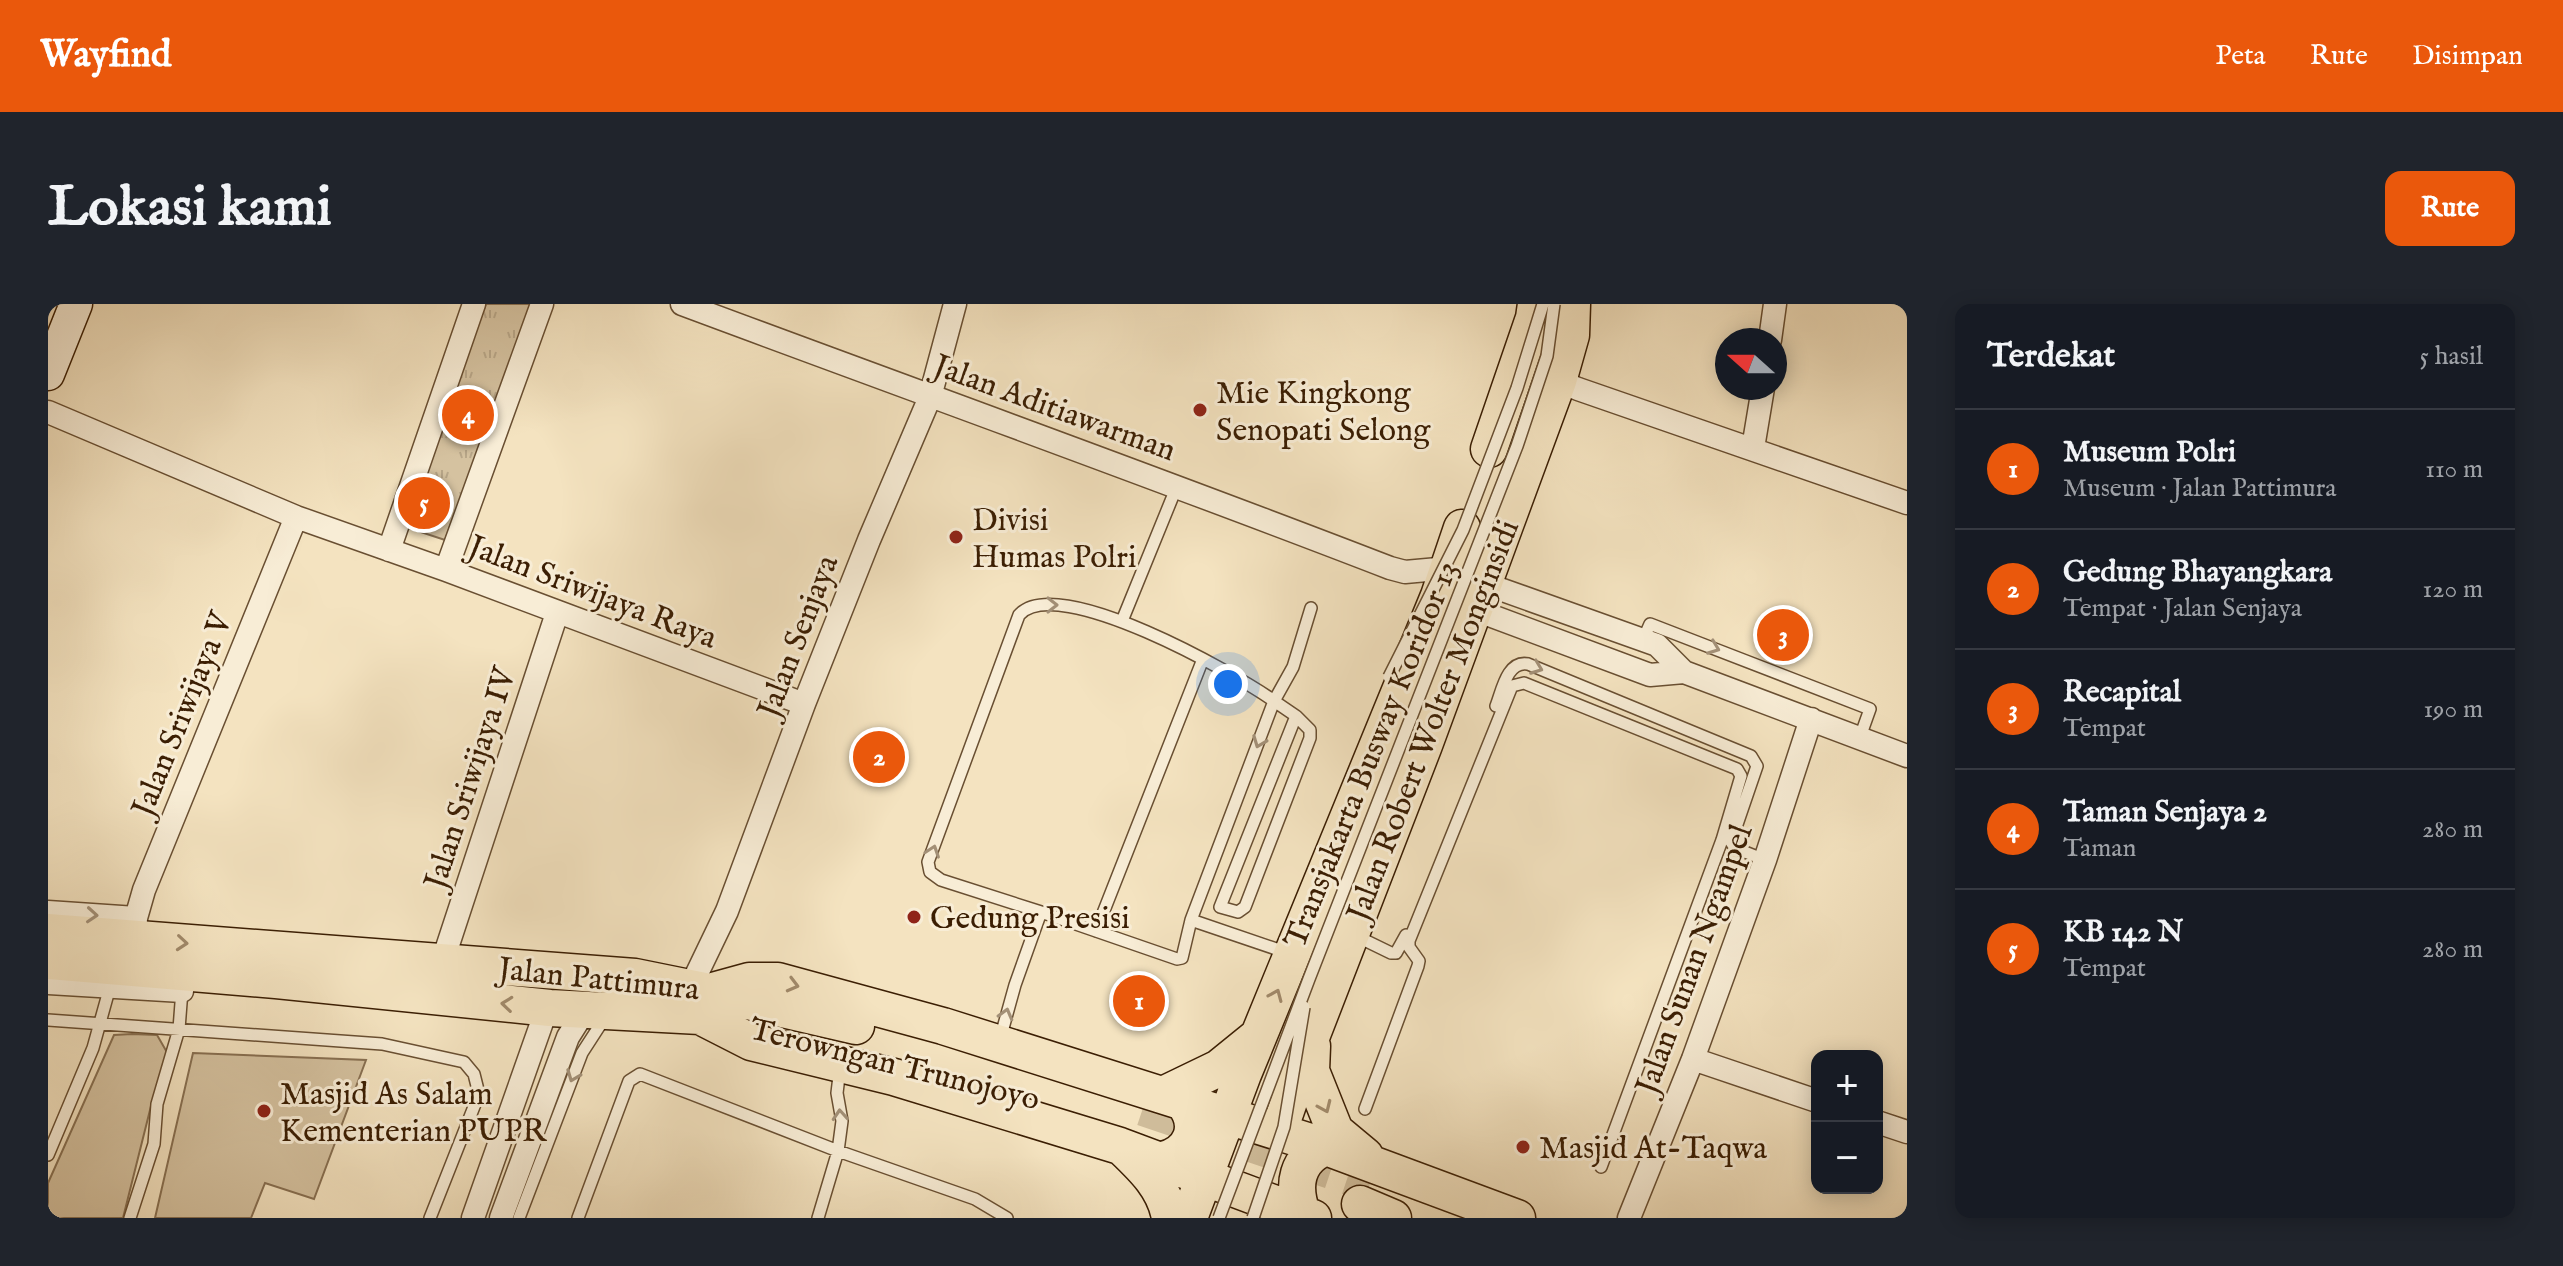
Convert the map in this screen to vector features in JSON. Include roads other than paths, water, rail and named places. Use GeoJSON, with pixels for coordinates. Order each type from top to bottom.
{"type":"FeatureCollection","features":[{"type":"Feature","properties":{"kind":"main road","name":"Jalan Robert Wolter Monginsidi"},"geometry":{"type":"LineString","coordinates":[[1189,1218],[1226,1116],[1299,949],[1444,582],[1525,346],[1536,304]]}},
{"type":"Feature","properties":{"kind":"main road","name":"Jalan Robert Wolter Monginsidi"},"geometry":{"type":"LineString","coordinates":[[1251,1211],[1313,1032],[1558,381],[1571,335],[1572,304]]}},
{"type":"Feature","properties":{"kind":"main road","name":"Jalan Pattimura"},"geometry":{"type":"LineString","coordinates":[[48,932],[136,928],[442,963],[635,977],[700,999],[751,1042],[894,1077],[1149,1116],[1226,1116],[1326,1147],[1369,1185]]}},
{"type":"Feature","properties":{"kind":"main road","name":"Jalan Pattimura"},"geometry":{"type":"LineString","coordinates":[[48,961],[111,976],[599,1010],[700,999],[749,981],[778,981],[998,1044],[1149,1116],[1163,1160],[1204,1176],[1251,1211],[1308,1215]]}},
{"type":"Feature","properties":{"kind":"main road","name":"Terowngan Trunojoyo"},"geometry":{"type":"LineString","coordinates":[[700,999],[940,1044],[1149,1116]]}},
{"type":"Feature","properties":{"kind":"main road"},"geometry":{"type":"LineString","coordinates":[[1313,1032],[1311,1071],[1335,1131],[1393,1218]]}},
{"type":"Feature","properties":{"kind":"main road"},"geometry":{"type":"LineString","coordinates":[[1149,1116],[1259,1036]]}},
{"type":"Feature","properties":{"kind":"main road"},"geometry":{"type":"LineString","coordinates":[[1149,1116],[1191,1112],[1194,1121],[1184,1150],[1175,1157],[1163,1160]]}},
{"type":"Feature","properties":{"kind":"main road"},"geometry":{"type":"LineString","coordinates":[[1149,1116],[1145,1169],[1168,1206],[1170,1218]]}},
{"type":"Feature","properties":{"kind":"main road"},"geometry":{"type":"LineString","coordinates":[[1308,1215],[1296,1190],[1300,1172],[1312,1152],[1326,1147]]}},
{"type":"Feature","properties":{"kind":"main road"},"geometry":{"type":"LineString","coordinates":[[1369,1185],[1454,1218]]}},
{"type":"Feature","properties":{"kind":"main road"},"geometry":{"type":"LineString","coordinates":[[1369,1185],[1517,1218]]}},
{"type":"Feature","properties":{"kind":"street"},"geometry":{"type":"LineString","coordinates":[[48,374],[76,304]]}},
{"type":"Feature","properties":{"kind":"street"},"geometry":{"type":"LineString","coordinates":[[389,550],[474,304]]}},
{"type":"Feature","properties":{"kind":"street"},"geometry":{"type":"LineString","coordinates":[[446,570],[542,304]]}},
{"type":"Feature","properties":{"kind":"street","name":"Jalan Aditiawarman"},"geometry":{"type":"LineString","coordinates":[[682,304],[1405,572],[1444,582],[1650,675],[1684,672]]}},
{"type":"Feature","properties":{"kind":"street","name":"Jalan Senjaya"},"geometry":{"type":"LineString","coordinates":[[700,999],[727,911],[804,704],[930,397],[955,304]]}},
{"type":"Feature","properties":{"kind":"street"},"geometry":{"type":"LineString","coordinates":[[1772,328],[1775,304]]}},
{"type":"Feature","properties":{"kind":"street"},"geometry":{"type":"LineString","coordinates":[[1525,346],[1558,381],[1907,503]]}},
{"type":"Feature","properties":{"kind":"street"},"geometry":{"type":"LineString","coordinates":[[1753,448],[1761,400]]}},
{"type":"Feature","properties":{"kind":"street","name":"Jalan Sriwijaya Raya"},"geometry":{"type":"LineString","coordinates":[[48,412],[296,517],[804,704]]}},
{"type":"Feature","properties":{"kind":"street","name":"Jalan Sriwijaya V"},"geometry":{"type":"LineString","coordinates":[[136,928],[144,890],[296,517]]}},
{"type":"Feature","properties":{"kind":"street","name":"Jalan Aditiawarman"},"geometry":{"type":"LineString","coordinates":[[1478,596],[1657,645],[1684,672],[1907,756]]}},
{"type":"Feature","properties":{"kind":"street","name":"Jalan Sriwijaya IV"},"geometry":{"type":"LineString","coordinates":[[442,963],[557,613]]}},
{"type":"Feature","properties":{"kind":"street","name":"Jalan Sunan Ngampel"},"geometry":{"type":"LineString","coordinates":[[1629,1218],[1693,1059],[1765,860],[1811,719]]}},
{"type":"Feature","properties":{"kind":"street","name":"Jalan Pattimura"},"geometry":{"type":"LineString","coordinates":[[48,912],[136,928]]}},
{"type":"Feature","properties":{"kind":"street","name":"Jalan Pattimura"},"geometry":{"type":"LineString","coordinates":[[48,983],[111,976]]}},
{"type":"Feature","properties":{"kind":"street"},"geometry":{"type":"LineString","coordinates":[[473,1218],[547,1008]]}},
{"type":"Feature","properties":{"kind":"street"},"geometry":{"type":"LineString","coordinates":[[501,1218],[568,1037],[599,1010]]}},
{"type":"Feature","properties":{"kind":"street"},"geometry":{"type":"LineString","coordinates":[[1693,1059],[1811,1099]]}},
{"type":"Feature","properties":{"kind":"street"},"geometry":{"type":"LineString","coordinates":[[1883,1124],[1907,1132]]}},
{"type":"Feature","properties":{"kind":"lane"},"geometry":{"type":"LineString","coordinates":[[1384,691],[1463,530],[1517,388],[1543,304]]}},
{"type":"Feature","properties":{"kind":"lane","name":"Transjakarta Busway Koridor 13"},"geometry":{"type":"LineString","coordinates":[[1219,1218],[1299,949],[1512,461],[1547,356],[1554,304]]}},
{"type":"Feature","properties":{"kind":"lane"},"geometry":{"type":"LineString","coordinates":[[1122,621],[1177,485]]}},
{"type":"Feature","properties":{"kind":"lane"},"geometry":{"type":"LineString","coordinates":[[1220,907],[1238,912],[1245,907],[1310,738],[1310,730],[1296,716],[1274,701],[1245,680],[1122,621],[1075,606],[1053,603],[1029,606],[1019,615],[928,862],[930,872],[941,880],[1182,958],[1191,920],[1274,701],[1293,667],[1311,608]]}},
{"type":"Feature","properties":{"kind":"lane"},"geometry":{"type":"LineString","coordinates":[[1643,640],[1650,624],[1870,709],[1860,737]]}},
{"type":"Feature","properties":{"kind":"lane"},"geometry":{"type":"LineString","coordinates":[[1096,931],[1203,659]]}},
{"type":"Feature","properties":{"kind":"lane"},"geometry":{"type":"LineString","coordinates":[[1406,949],[1507,676],[1521,662],[1751,756],[1757,766],[1601,1167]]}},
{"type":"Feature","properties":{"kind":"lane"},"geometry":{"type":"LineString","coordinates":[[1350,933],[1391,953],[1406,949],[1512,686],[1518,683],[1737,769],[1741,776],[1726,841]]}},
{"type":"Feature","properties":{"kind":"lane"},"geometry":{"type":"LineString","coordinates":[[1212,926],[1296,716]]}},
{"type":"Feature","properties":{"kind":"lane"},"geometry":{"type":"LineString","coordinates":[[1251,1211],[1284,1127],[1299,949],[1362,749]]}},
{"type":"Feature","properties":{"kind":"lane"},"geometry":{"type":"LineString","coordinates":[[1726,841],[1765,860]]}},
{"type":"Feature","properties":{"kind":"lane"},"geometry":{"type":"LineString","coordinates":[[998,1044],[1041,912]]}},
{"type":"Feature","properties":{"kind":"lane"},"geometry":{"type":"LineString","coordinates":[[1191,920],[1273,945],[1299,949]]}},
{"type":"Feature","properties":{"kind":"lane"},"geometry":{"type":"LineString","coordinates":[[1365,1109],[1418,966],[1419,961],[1406,949]]}},
{"type":"Feature","properties":{"kind":"lane"},"geometry":{"type":"LineString","coordinates":[[48,1155],[76,1091],[99,1025],[111,976]]}},
{"type":"Feature","properties":{"kind":"lane"},"geometry":{"type":"LineString","coordinates":[[130,1218],[154,1144],[157,1104],[179,1029],[182,981]]}},
{"type":"Feature","properties":{"kind":"lane"},"geometry":{"type":"LineString","coordinates":[[519,1218],[582,1053],[600,1023],[599,1010]]}},
{"type":"Feature","properties":{"kind":"lane"},"geometry":{"type":"LineString","coordinates":[[48,1020],[382,1044],[464,1062],[474,1074],[479,1094],[430,1218]]}},
{"type":"Feature","properties":{"kind":"lane"},"geometry":{"type":"LineString","coordinates":[[818,1218],[838,1151],[842,1121],[837,1093],[841,1064]]}},
{"type":"Feature","properties":{"kind":"lane"},"geometry":{"type":"LineString","coordinates":[[578,1218],[629,1081],[640,1074],[838,1151],[975,1199],[1007,1218]]}},
{"type":"Feature","properties":{"kind":"tunnel"},"geometry":{"type":"LineString","coordinates":[[1143,1108],[1370,1184]]}},
{"type":"Feature","properties":{"kind":"place","name":"Mie Kingkong Senopati Selong"},"geometry":{"type":"Point","coordinates":[1200,410]}},
{"type":"Feature","properties":{"kind":"place","name":"Taman Senjaya 2"},"geometry":{"type":"Point","coordinates":[468,415]}},
{"type":"Feature","properties":{"kind":"place","name":"KB 142 N"},"geometry":{"type":"Point","coordinates":[424,503]}},
{"type":"Feature","properties":{"kind":"place","name":"Divisi Humas Polri"},"geometry":{"type":"Point","coordinates":[956,537]}},
{"type":"Feature","properties":{"kind":"place","name":"Recapital"},"geometry":{"type":"Point","coordinates":[1783,635]}},
{"type":"Feature","properties":{"kind":"place","name":"Gedung Bhayangkara"},"geometry":{"type":"Point","coordinates":[879,757]}},
{"type":"Feature","properties":{"kind":"place","name":"Gedung Presisi"},"geometry":{"type":"Point","coordinates":[914,917]}},
{"type":"Feature","properties":{"kind":"place","name":"Museum Polri"},"geometry":{"type":"Point","coordinates":[1139,1001]}},
{"type":"Feature","properties":{"kind":"place","name":"Masjid As Salam Kementerian PUPR"},"geometry":{"type":"Point","coordinates":[264,1111]}},
{"type":"Feature","properties":{"kind":"place","name":"Masjid At-Taqwa"},"geometry":{"type":"Point","coordinates":[1523,1147]}}]}
